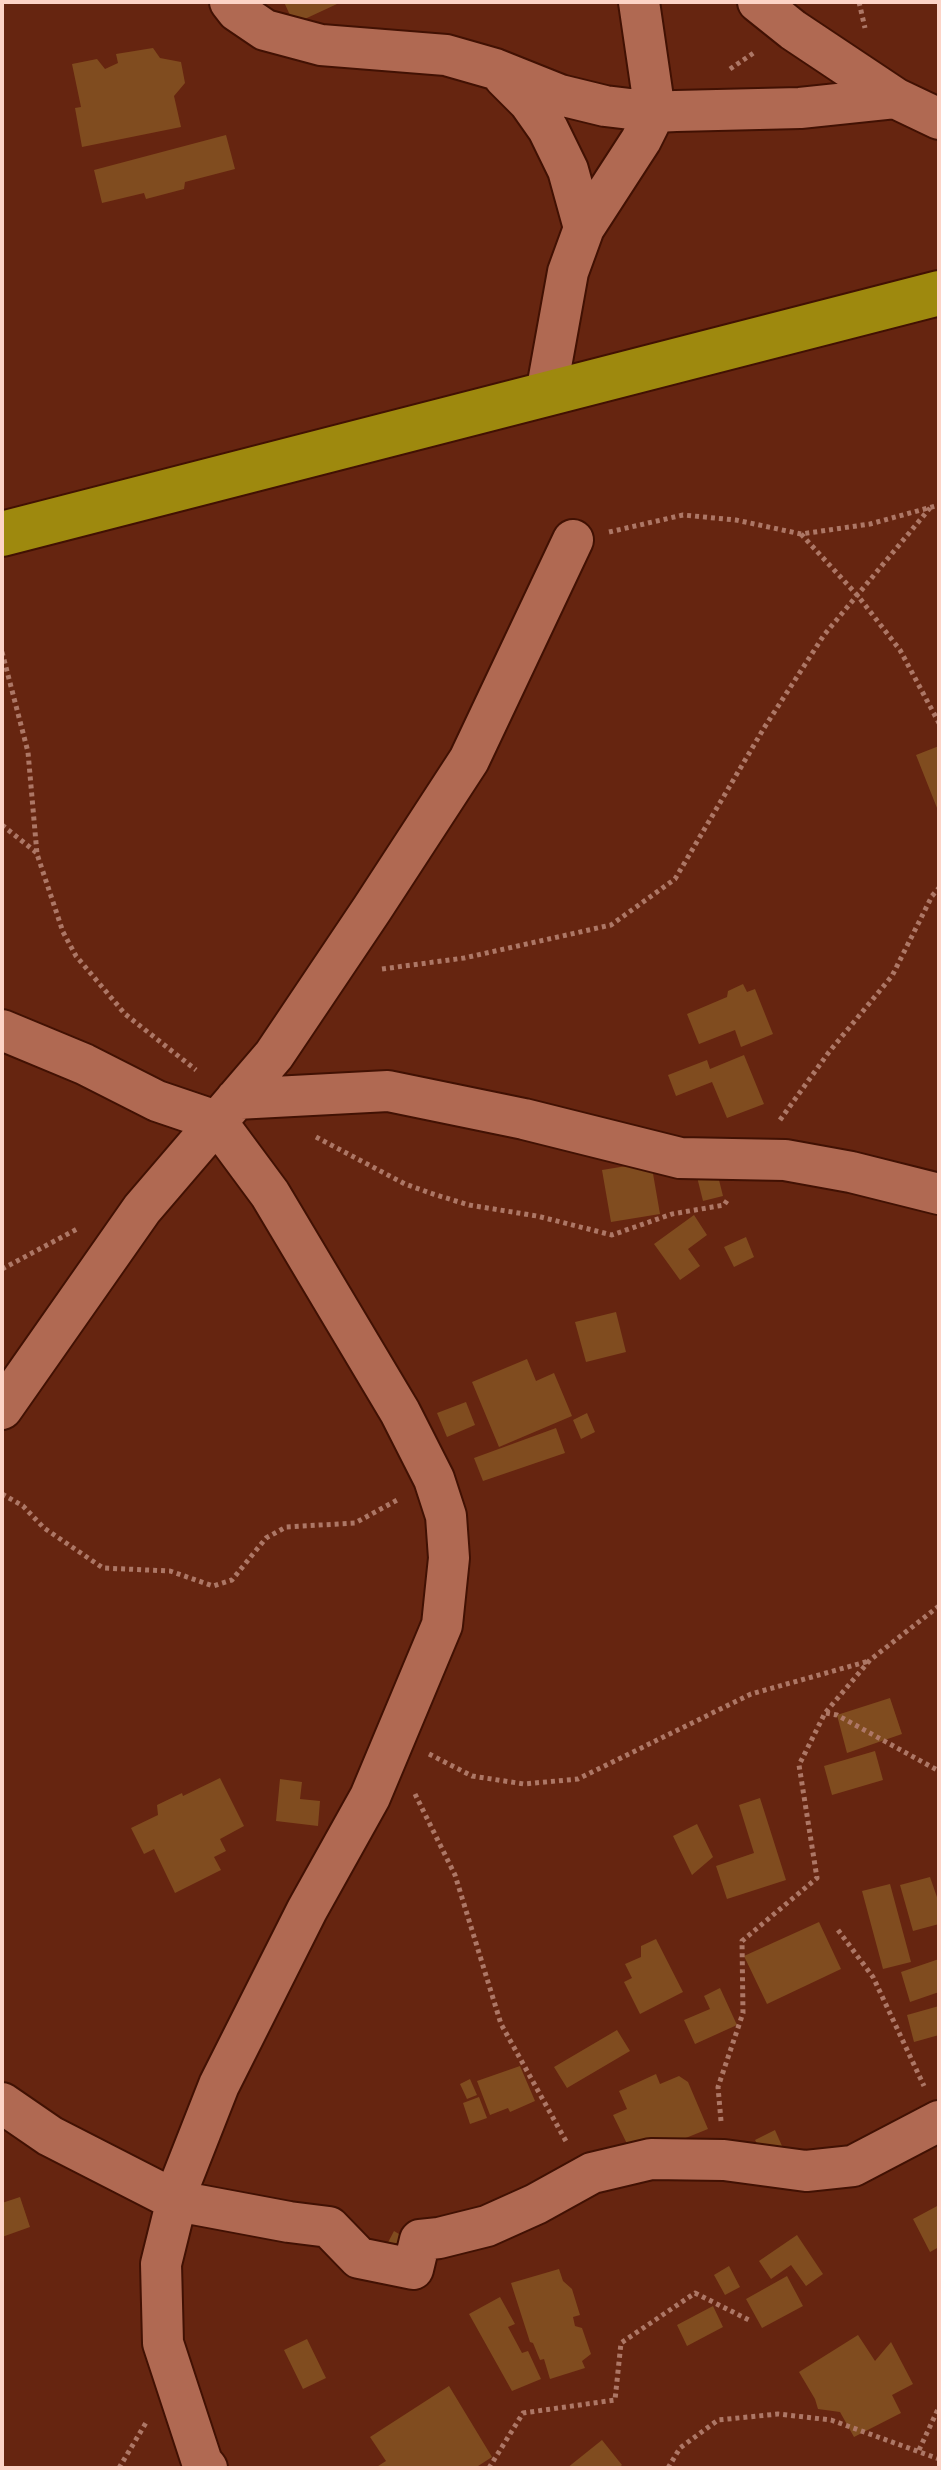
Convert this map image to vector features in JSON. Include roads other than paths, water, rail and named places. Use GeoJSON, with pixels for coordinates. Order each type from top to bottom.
{"type":"FeatureCollection","features":[{"type":"Feature","properties":{"kind":"highway"},"geometry":{"type":"LineString","coordinates":[[2,534],[939,293]]}},
{"type":"Feature","properties":{"kind":"street"},"geometry":{"type":"LineString","coordinates":[[230,2],[237,11],[265,30],[321,45],[446,55],[495,69],[575,99],[605,106],[655,112],[800,108],[895,98]]}},
{"type":"Feature","properties":{"kind":"street"},"geometry":{"type":"LineString","coordinates":[[546,394],[568,272],[584,228],[641,140],[655,112],[639,2]]}},
{"type":"Feature","properties":{"kind":"street"},"geometry":{"type":"LineString","coordinates":[[758,2],[793,30],[895,98],[939,119]]}},
{"type":"Feature","properties":{"kind":"street"},"geometry":{"type":"LineString","coordinates":[[495,69],[529,102],[548,129],[568,170],[584,228]]}},
{"type":"Feature","properties":{"kind":"street"},"geometry":{"type":"LineString","coordinates":[[2,1409],[142,1209],[241,1107],[372,909],[469,760],[573,540]]}},
{"type":"Feature","properties":{"kind":"street"},"geometry":{"type":"LineString","coordinates":[[2,1030],[84,1064],[157,1101],[241,1107],[388,1091],[524,1119],[680,1158],[785,1160],[851,1172],[939,1194]]}},
{"type":"Feature","properties":{"kind":"street"},"geometry":{"type":"LineString","coordinates":[[207,2468],[202,2462],[163,2343],[161,2264],[182,2179],[219,2085],[307,1910],[370,1797],[394,1742],[442,1625],[449,1558],[446,1516],[434,1479],[400,1412],[270,1194],[241,1107]]}},
{"type":"Feature","properties":{"kind":"street"},"geometry":{"type":"LineString","coordinates":[[2,2103],[50,2136],[177,2201],[329,2227],[359,2258],[413,2269],[420,2240],[487,2226],[536,2204],[592,2173],[651,2159],[724,2160],[806,2171],[853,2166],[936,2109]]}}]}
